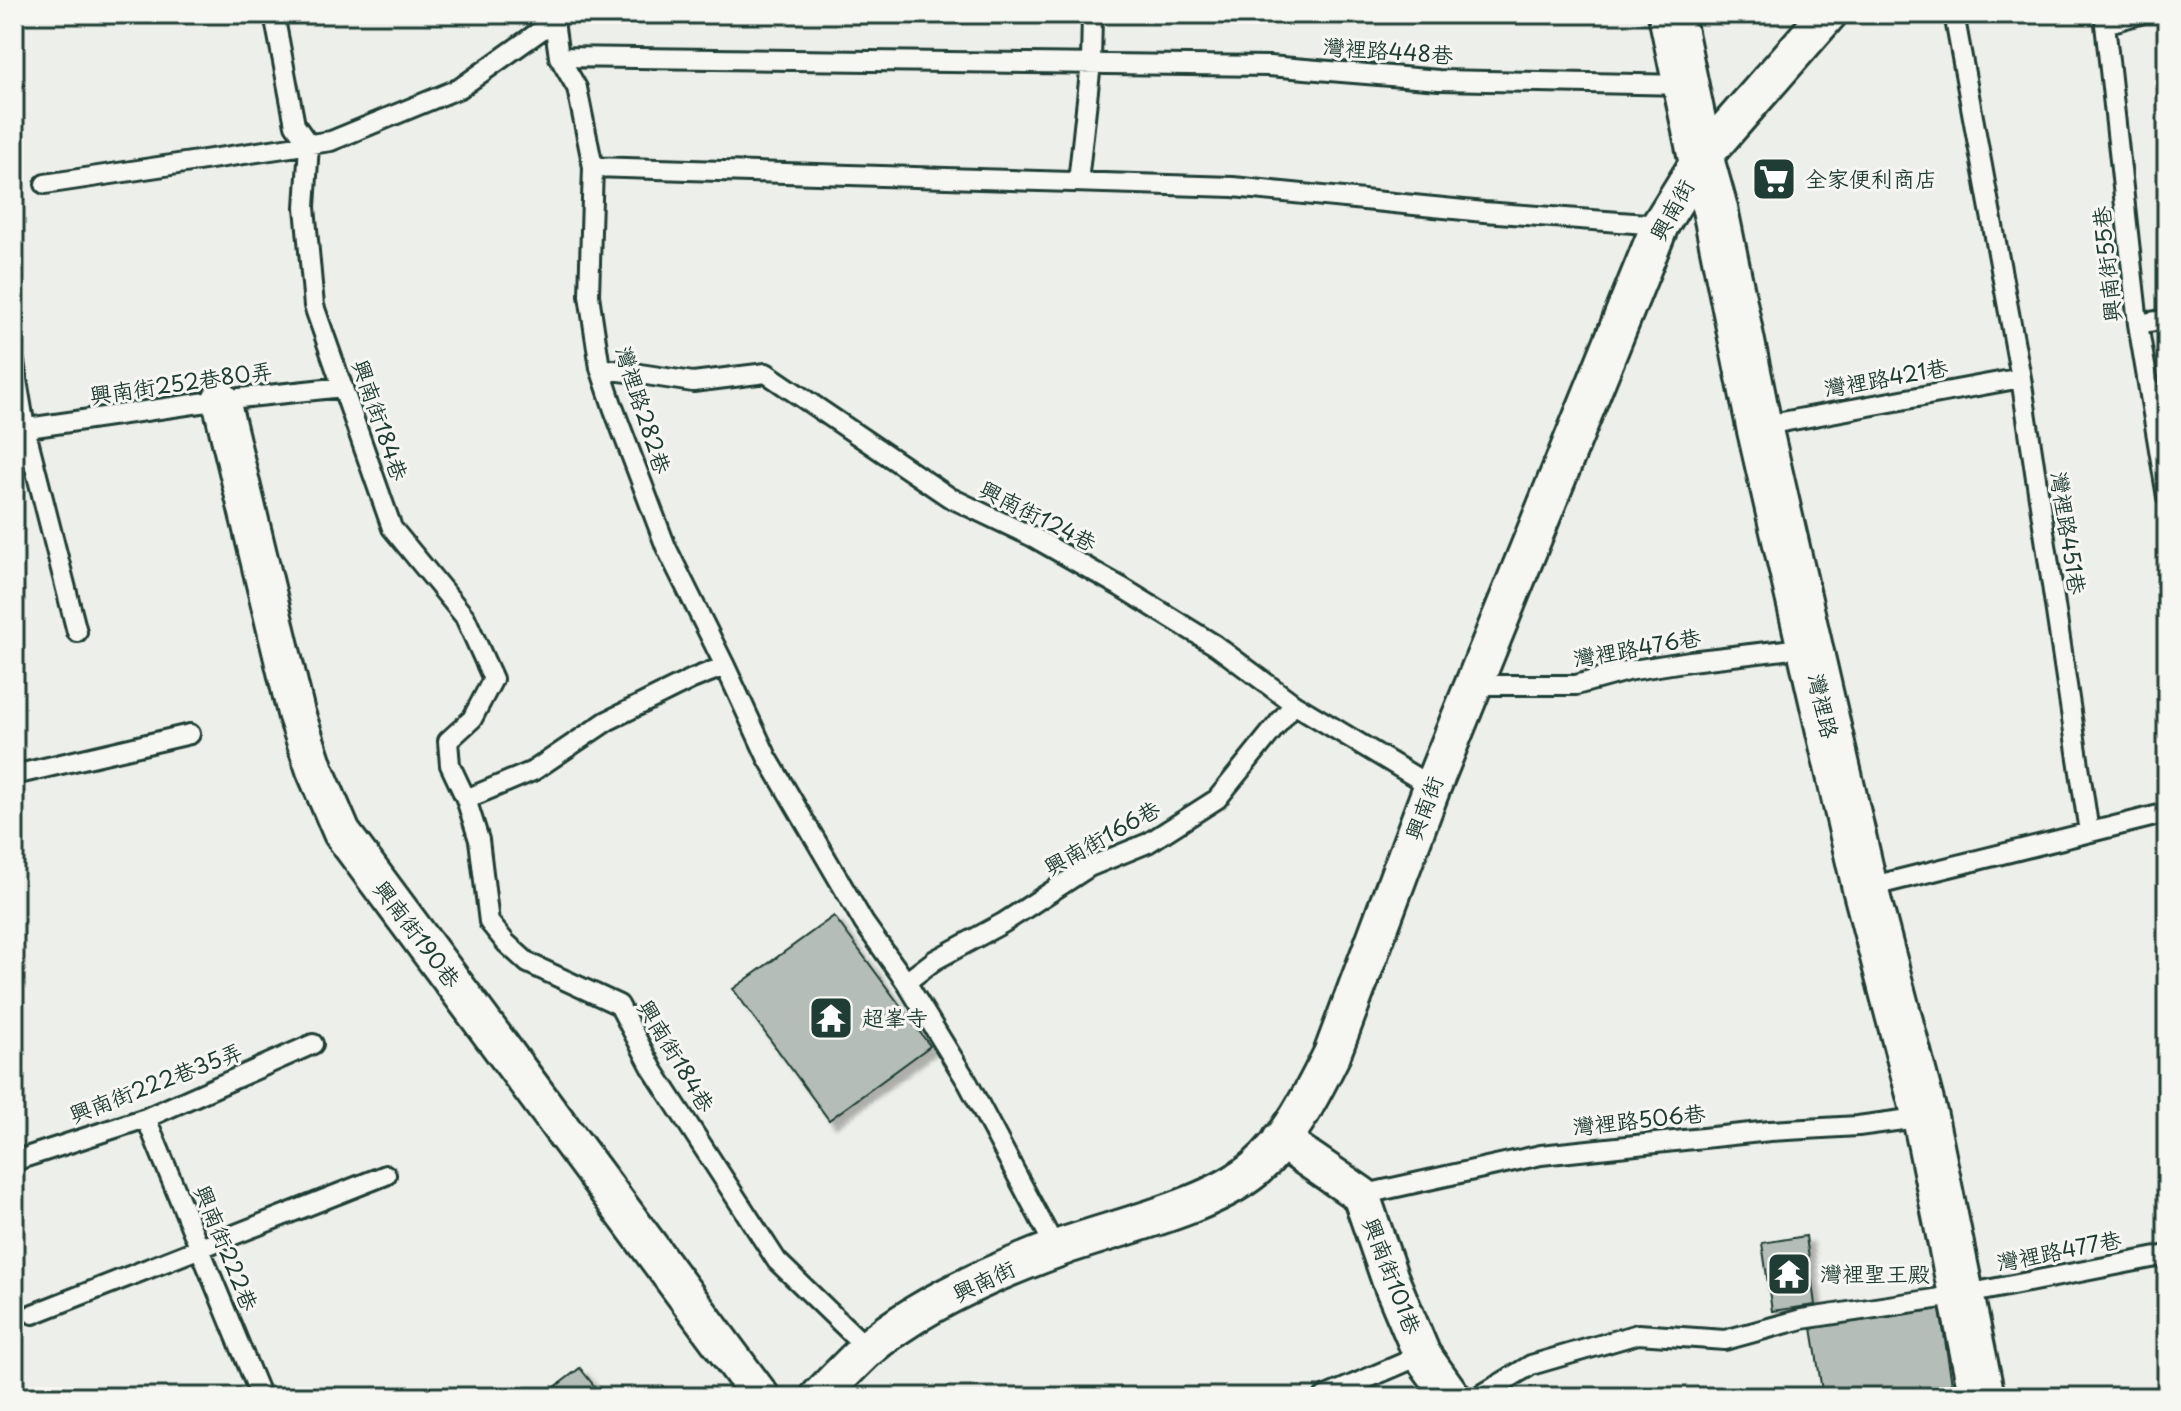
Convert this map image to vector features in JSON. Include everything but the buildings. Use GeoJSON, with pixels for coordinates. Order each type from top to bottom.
{"type":"FeatureCollection","features":[{"type":"Feature","properties":{"kind":"street","name":"灣裡路"},"geometry":{"type":"LineString","coordinates":[[1671,14],[1759,426],[1865,888],[1925,1117],[1982,1397]]}},
{"type":"Feature","properties":{"kind":"street","name":"興南街"},"geometry":{"type":"LineString","coordinates":[[819,1397],[868,1349],[921,1312],[981,1281],[1056,1249],[1181,1207],[1222,1189],[1255,1169],[1281,1140],[1315,1088],[1332,1054],[1472,685],[1660,225],[1701,159],[1828,14]]}},
{"type":"Feature","properties":{"kind":"street","name":"興南街190巷"},"geometry":{"type":"LineString","coordinates":[[221,400],[296,713],[315,770],[342,833],[761,1397]]}},
{"type":"Feature","properties":{"kind":"street","name":"興南街101巷"},"geometry":{"type":"LineString","coordinates":[[1281,1140],[1361,1195],[1390,1279],[1422,1355],[1452,1397]]}},
{"type":"Feature","properties":{"kind":"lane","name":"興南街184巷"},"geometry":{"type":"LineString","coordinates":[[274,14],[295,125],[309,145],[305,207],[314,306],[392,528],[465,617],[493,679],[472,719],[448,741],[450,765],[466,799],[479,840],[489,922],[528,963],[619,1005],[653,1070],[777,1261],[868,1349]]}},
{"type":"Feature","properties":{"kind":"lane"},"geometry":{"type":"LineString","coordinates":[[1078,182],[1091,63],[1092,14]]}},
{"type":"Feature","properties":{"kind":"lane","name":"灣裡路451巷"},"geometry":{"type":"LineString","coordinates":[[1954,14],[2021,378],[2089,832]]}},
{"type":"Feature","properties":{"kind":"lane","name":"興南街55巷"},"geometry":{"type":"LineString","coordinates":[[2140,14],[2104,19],[2138,324],[2167,497]]}},
{"type":"Feature","properties":{"kind":"lane"},"geometry":{"type":"LineString","coordinates":[[45,184],[331,141],[460,88],[556,18]]}},
{"type":"Feature","properties":{"kind":"lane","name":"灣裡路282巷"},"geometry":{"type":"LineString","coordinates":[[556,18],[559,57],[577,88],[593,167],[589,295],[600,368],[666,547],[725,666]]}},
{"type":"Feature","properties":{"kind":"lane","name":"灣裡路448巷"},"geometry":{"type":"LineString","coordinates":[[559,57],[1269,66],[1439,80],[1685,85]]}},
{"type":"Feature","properties":{"kind":"lane"},"geometry":{"type":"LineString","coordinates":[[593,167],[1233,187],[1660,225]]}},
{"type":"Feature","properties":{"kind":"lane"},"geometry":{"type":"LineString","coordinates":[[2138,324],[2167,319]]}},
{"type":"Feature","properties":{"kind":"lane"},"geometry":{"type":"LineString","coordinates":[[14,362],[20,429],[77,632]]}},
{"type":"Feature","properties":{"kind":"lane","name":"興南街124巷"},"geometry":{"type":"LineString","coordinates":[[600,368],[693,382],[766,373],[949,497],[1033,537],[1121,587],[1215,645],[1294,704],[1432,787]]}},
{"type":"Feature","properties":{"kind":"lane","name":"灣裡路421巷"},"geometry":{"type":"LineString","coordinates":[[1759,426],[2021,378]]}},
{"type":"Feature","properties":{"kind":"lane","name":"興南街252巷80弄"},"geometry":{"type":"LineString","coordinates":[[20,429],[221,400],[343,387]]}},
{"type":"Feature","properties":{"kind":"lane","name":"灣裡路476巷"},"geometry":{"type":"LineString","coordinates":[[1472,685],[1576,685],[1627,671],[1810,647]]}},
{"type":"Feature","properties":{"kind":"lane"},"geometry":{"type":"LineString","coordinates":[[466,799],[533,771],[607,721],[725,666],[767,757],[864,923],[906,982],[968,1083],[1056,1249]]}},
{"type":"Feature","properties":{"kind":"lane","name":"興南街166巷"},"geometry":{"type":"LineString","coordinates":[[906,982],[935,960],[1003,923],[1089,867],[1148,843],[1217,799],[1294,704]]}},
{"type":"Feature","properties":{"kind":"lane"},"geometry":{"type":"LineString","coordinates":[[14,775],[190,734]]}},
{"type":"Feature","properties":{"kind":"lane"},"geometry":{"type":"LineString","coordinates":[[1865,888],[2167,813]]}},
{"type":"Feature","properties":{"kind":"lane","name":"興南街222巷35弄"},"geometry":{"type":"LineString","coordinates":[[14,1161],[146,1118],[313,1044]]}},
{"type":"Feature","properties":{"kind":"lane","name":"灣裡路506巷"},"geometry":{"type":"LineString","coordinates":[[1361,1195],[1541,1155],[1925,1117]]}},
{"type":"Feature","properties":{"kind":"lane","name":"興南街222巷"},"geometry":{"type":"LineString","coordinates":[[146,1118],[261,1397]]}},
{"type":"Feature","properties":{"kind":"lane"},"geometry":{"type":"LineString","coordinates":[[33,1314],[386,1175]]}},
{"type":"Feature","properties":{"kind":"lane","name":"灣裡路477巷"},"geometry":{"type":"LineString","coordinates":[[1478,1397],[1531,1365],[1638,1334],[1725,1340],[1802,1319],[1961,1295],[2167,1255]]}},
{"type":"Feature","properties":{"kind":"lane"},"geometry":{"type":"LineString","coordinates":[[1324,1397],[1422,1355]]}},
{"type":"Feature","properties":{"kind":"place","name":"全家便利商店"},"geometry":{"type":"Point","coordinates":[1774,179]}},
{"type":"Feature","properties":{"kind":"place","name":"超峯寺"},"geometry":{"type":"Point","coordinates":[831,1018]}},
{"type":"Feature","properties":{"kind":"place","name":"灣裡聖王殿"},"geometry":{"type":"Point","coordinates":[1789,1274]}}]}
